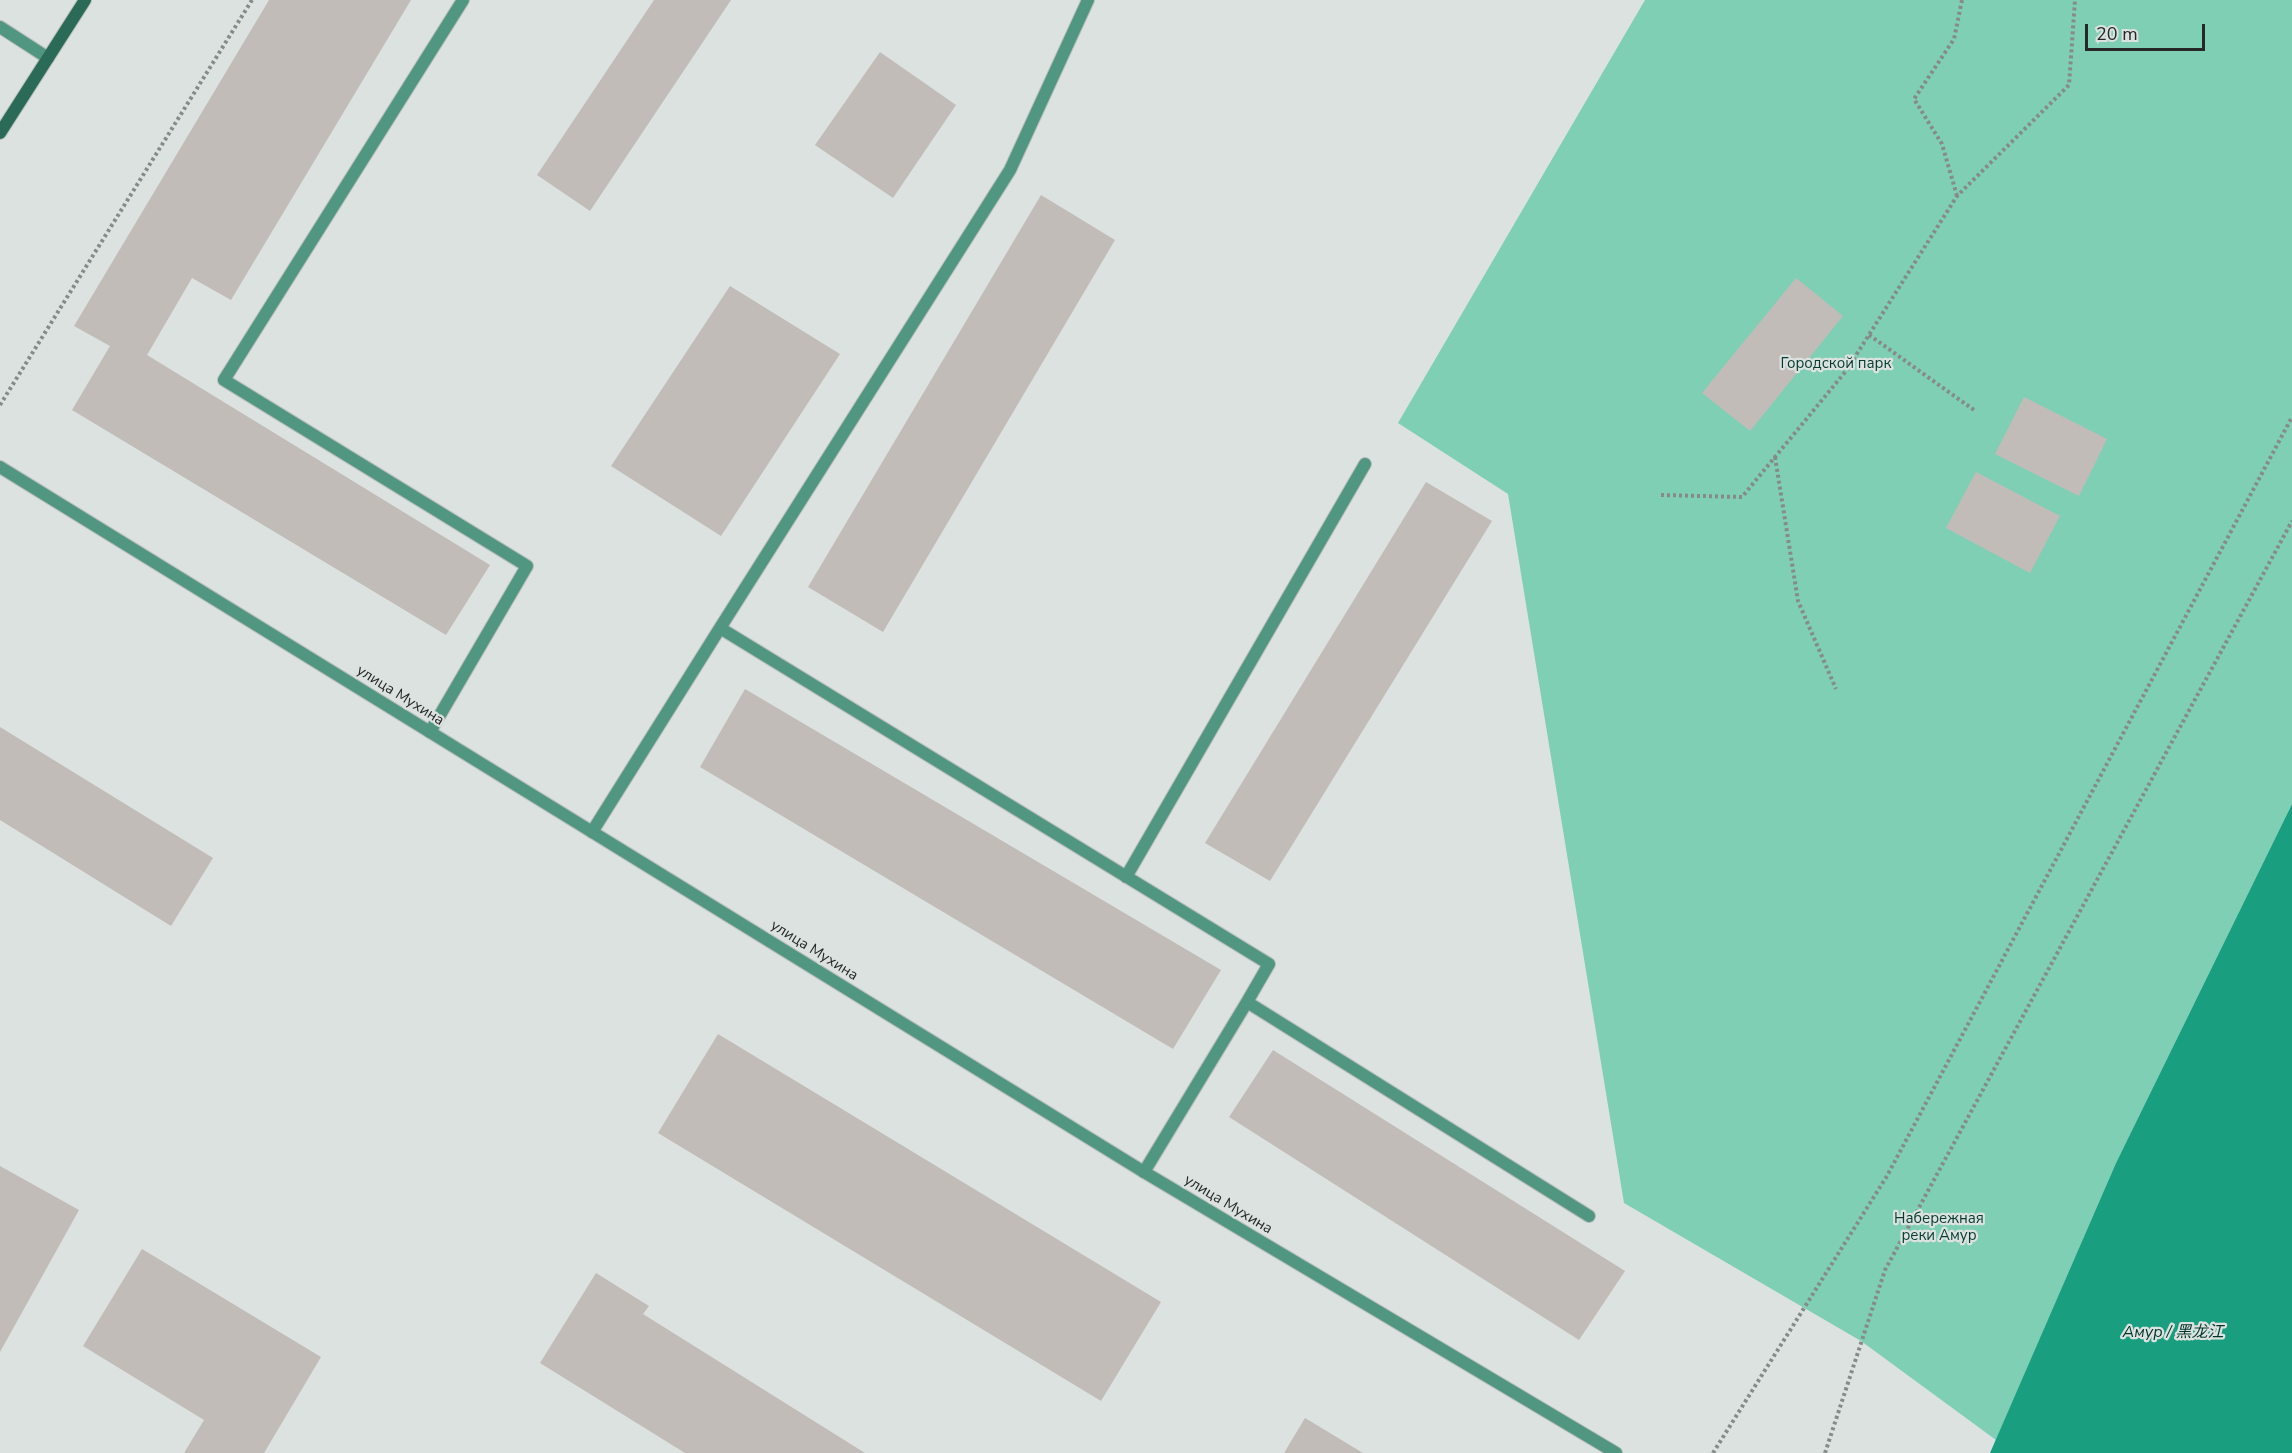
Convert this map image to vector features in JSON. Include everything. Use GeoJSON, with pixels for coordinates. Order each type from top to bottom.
{"type":"FeatureCollection","features":[{"type":"Feature","properties":{"kind":"main road"},"geometry":{"type":"LineString","coordinates":[[0,133],[85,0]]}},
{"type":"Feature","properties":{"kind":"street"},"geometry":{"type":"LineString","coordinates":[[430,732],[527,566],[224,380],[463,0]]}},
{"type":"Feature","properties":{"kind":"street"},"geometry":{"type":"LineString","coordinates":[[592,831],[1010,170],[1088,0]]}},
{"type":"Feature","properties":{"kind":"street"},"geometry":{"type":"LineString","coordinates":[[0,27],[48,58]]}},
{"type":"Feature","properties":{"kind":"street"},"geometry":{"type":"LineString","coordinates":[[1126,877],[1365,464]]}},
{"type":"Feature","properties":{"kind":"street","name":"улица Мухина"},"geometry":{"type":"LineString","coordinates":[[0,466],[1144,1172],[1616,1453]]}},
{"type":"Feature","properties":{"kind":"street"},"geometry":{"type":"LineString","coordinates":[[720,628],[1269,964],[1144,1172]]}},
{"type":"Feature","properties":{"kind":"street"},"geometry":{"type":"LineString","coordinates":[[1247,1002],[1589,1216]]}},
{"type":"Feature","properties":{"kind":"path"},"geometry":{"type":"LineString","coordinates":[[0,405],[252,0]]}},
{"type":"Feature","properties":{"kind":"path"},"geometry":{"type":"LineString","coordinates":[[1957,196],[1942,144],[1914,99],[1954,39],[1962,0]]}},
{"type":"Feature","properties":{"kind":"path"},"geometry":{"type":"LineString","coordinates":[[1661,495],[1742,497],[1846,371],[1957,196],[2069,85],[2075,0]]}},
{"type":"Feature","properties":{"kind":"path"},"geometry":{"type":"LineString","coordinates":[[1869,335],[1974,410]]}},
{"type":"Feature","properties":{"kind":"path"},"geometry":{"type":"LineString","coordinates":[[1713,1453],[1887,1176],[2292,417]]}},
{"type":"Feature","properties":{"kind":"path"},"geometry":{"type":"LineString","coordinates":[[1775,457],[1798,601],[1836,689]]}},
{"type":"Feature","properties":{"kind":"path"},"geometry":{"type":"LineString","coordinates":[[1825,1453],[1885,1270],[2292,521]]}},
{"type":"Feature","properties":{"kind":"green space","name":"Городской парк"},"geometry":{"type":"Polygon","coordinates":[[[1645,0],[2292,0],[2292,804],[2116,1163],[1996,1440],[1861,1341],[1624,1203],[1508,494],[1398,423],[1645,0]]]}},
{"type":"Feature","properties":{"kind":"water","name":"Амур / 黑龙江"},"geometry":{"type":"Polygon","coordinates":[[[2292,804],[2292,1453],[1990,1453],[2116,1163],[2292,804]]]}},
{"type":"Feature","properties":{"kind":"building"},"geometry":{"type":"Polygon","coordinates":[[[269,0],[411,0],[231,300],[192,278],[147,355],[490,565],[446,635],[72,410],[110,346],[74,326],[269,0]]]}},
{"type":"Feature","properties":{"kind":"building"},"geometry":{"type":"Polygon","coordinates":[[[654,0],[731,0],[590,211],[537,175],[654,0]]]}},
{"type":"Feature","properties":{"kind":"building"},"geometry":{"type":"Polygon","coordinates":[[[880,52],[956,105],[893,198],[815,145],[880,52]]]}},
{"type":"Feature","properties":{"kind":"building"},"geometry":{"type":"Polygon","coordinates":[[[1041,195],[1115,240],[883,632],[808,587],[1041,195]]]}},
{"type":"Feature","properties":{"kind":"building"},"geometry":{"type":"Polygon","coordinates":[[[1796,278],[1843,316],[1750,431],[1702,393],[1796,278]]]}},
{"type":"Feature","properties":{"kind":"building"},"geometry":{"type":"Polygon","coordinates":[[[730,286],[840,354],[721,536],[611,466],[730,286]]]}},
{"type":"Feature","properties":{"kind":"building"},"geometry":{"type":"Polygon","coordinates":[[[2024,397],[2107,439],[2079,496],[1995,454],[2024,397]]]}},
{"type":"Feature","properties":{"kind":"building"},"geometry":{"type":"Polygon","coordinates":[[[1976,472],[2060,516],[2030,573],[1946,528],[1976,472]]]}},
{"type":"Feature","properties":{"kind":"building"},"geometry":{"type":"Polygon","coordinates":[[[1426,482],[1492,521],[1270,881],[1205,843],[1426,482]]]}},
{"type":"Feature","properties":{"kind":"building"},"geometry":{"type":"Polygon","coordinates":[[[745,689],[1221,970],[1173,1049],[700,767],[745,689]]]}},
{"type":"Feature","properties":{"kind":"building"},"geometry":{"type":"Polygon","coordinates":[[[0,727],[213,858],[171,926],[0,820],[0,727]]]}},
{"type":"Feature","properties":{"kind":"building"},"geometry":{"type":"Polygon","coordinates":[[[718,1034],[1161,1302],[1101,1401],[658,1133],[718,1034]]]}},
{"type":"Feature","properties":{"kind":"building"},"geometry":{"type":"Polygon","coordinates":[[[1273,1050],[1625,1271],[1579,1340],[1229,1117],[1273,1050]]]}},
{"type":"Feature","properties":{"kind":"building"},"geometry":{"type":"Polygon","coordinates":[[[0,1166],[79,1210],[0,1352],[0,1166]]]}},
{"type":"Feature","properties":{"kind":"building"},"geometry":{"type":"Polygon","coordinates":[[[142,1249],[321,1357],[264,1453],[184,1453],[204,1420],[83,1346],[142,1249]]]}},
{"type":"Feature","properties":{"kind":"building"},"geometry":{"type":"Polygon","coordinates":[[[596,1273],[649,1306],[643,1314],[865,1453],[685,1453],[540,1363],[596,1273]]]}},
{"type":"Feature","properties":{"kind":"building"},"geometry":{"type":"Polygon","coordinates":[[[1305,1418],[1363,1453],[1284,1453],[1305,1418]]]}},
{"type":"Feature","properties":{"kind":"park label","name":"Набережная реки Амур"},"geometry":{"type":"Point","coordinates":[1939,1228]}}]}
